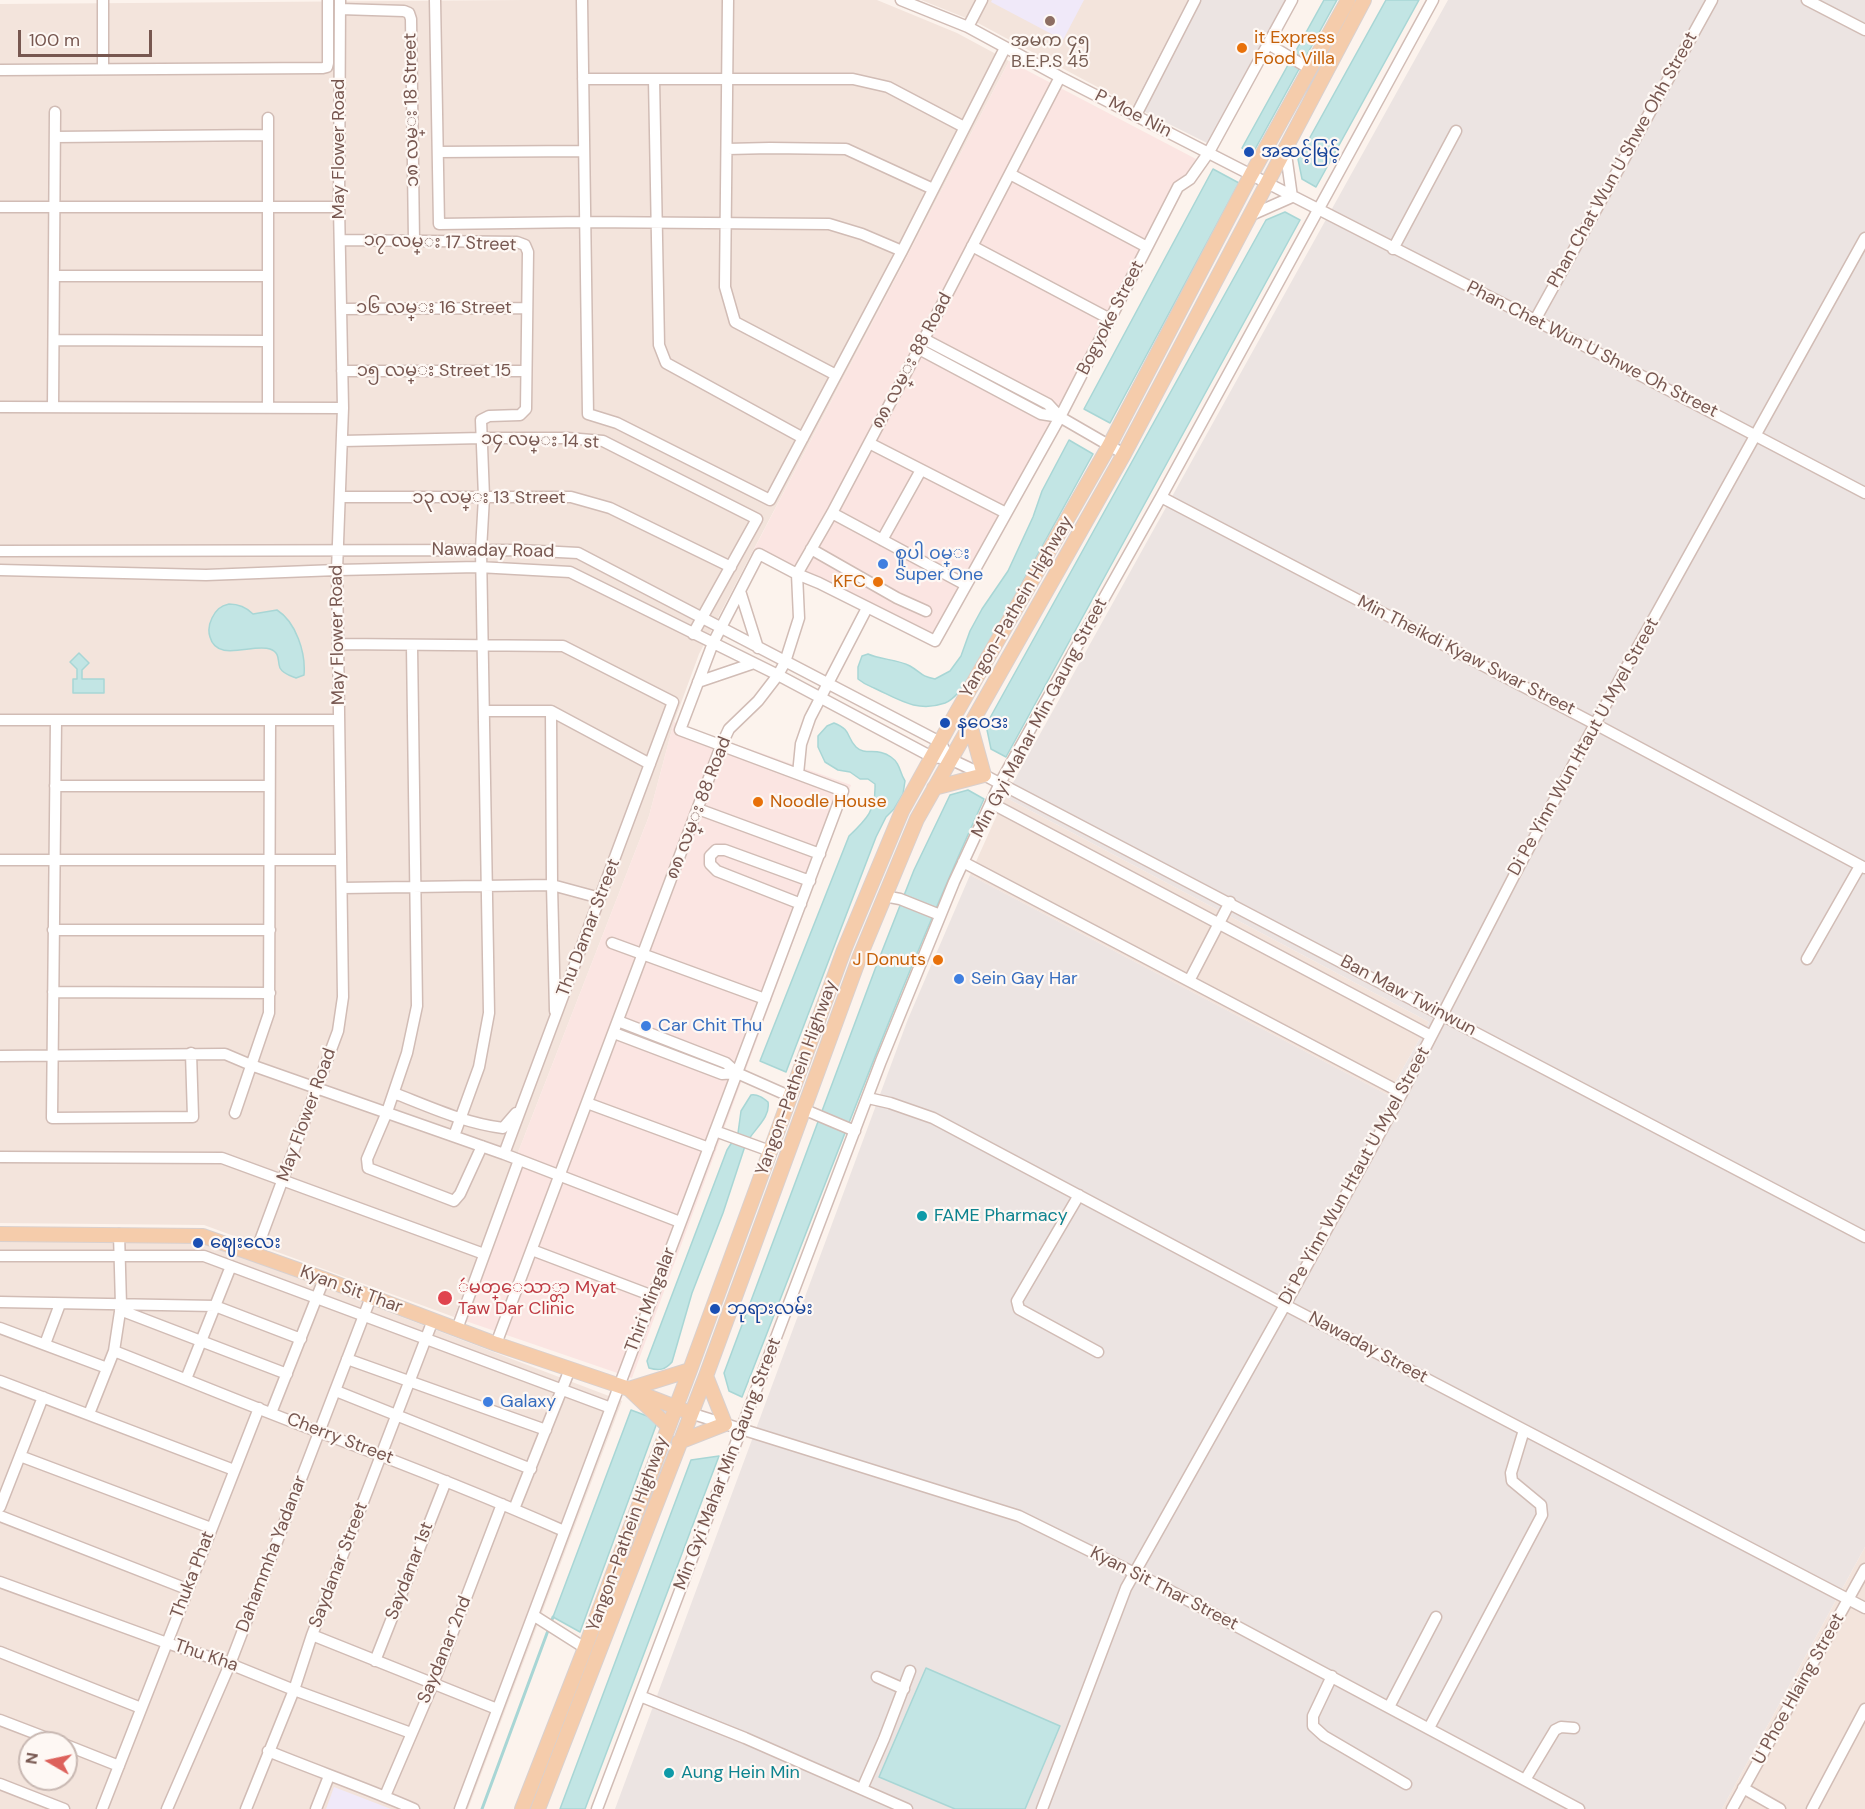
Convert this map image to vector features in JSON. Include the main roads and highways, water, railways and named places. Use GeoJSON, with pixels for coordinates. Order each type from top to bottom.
{"type":"FeatureCollection","features":[{"type":"Feature","properties":{"kind":"main road","name":"Yangon-Pathein Highway"},"geometry":{"type":"LineString","coordinates":[[522,1809],[690,1370],[844,950],[902,811],[1109,446],[1308,68],[1348,0]]}},
{"type":"Feature","properties":{"kind":"main road","name":"Yangon-Pathein Highway"},"geometry":{"type":"LineString","coordinates":[[538,1809],[706,1376],[860,956],[917,819],[1124,454],[1364,0]]}},
{"type":"Feature","properties":{"kind":"main road"},"geometry":{"type":"LineString","coordinates":[[934,788],[984,775],[970,724]]}},
{"type":"Feature","properties":{"kind":"main road","name":"Kyan Sit Thar"},"geometry":{"type":"LineString","coordinates":[[0,1234],[203,1236],[496,1344],[624,1387],[690,1413]]}},
{"type":"Feature","properties":{"kind":"main road"},"geometry":{"type":"LineString","coordinates":[[624,1387],[690,1370]]}},
{"type":"Feature","properties":{"kind":"main road"},"geometry":{"type":"LineString","coordinates":[[679,1442],[725,1424],[706,1376]]}},
{"type":"Feature","properties":{"kind":"main road"},"geometry":{"type":"LineString","coordinates":[[624,1387],[668,1426]]}},
{"type":"Feature","properties":{"kind":"water"},"geometry":{"type":"Polygon","coordinates":[[[1324,0],[1337,0],[1253,153],[1242,148],[1324,0]]]}},
{"type":"Feature","properties":{"kind":"water"},"geometry":{"type":"Polygon","coordinates":[[[1386,0],[1419,0],[1316,187],[1302,179],[1298,159],[1386,0]]]}},
{"type":"Feature","properties":{"kind":"water"},"geometry":{"type":"Polygon","coordinates":[[[1213,169],[1239,183],[1110,423],[1084,409],[1213,169]]]}},
{"type":"Feature","properties":{"kind":"water"},"geometry":{"type":"Polygon","coordinates":[[[1285,212],[1300,220],[1006,757],[991,749],[986,725],[1266,220],[1285,212]]]}},
{"type":"Feature","properties":{"kind":"water"},"geometry":{"type":"Polygon","coordinates":[[[1069,440],[1093,454],[973,672],[957,694],[949,701],[935,706],[917,706],[858,679],[858,667],[862,656],[868,654],[905,664],[935,679],[950,671],[961,656],[970,631],[982,609],[1008,571],[1033,517],[1042,491],[1069,440]]]}},
{"type":"Feature","properties":{"kind":"water"},"geometry":{"type":"Polygon","coordinates":[[[229,604],[242,606],[253,614],[277,610],[284,615],[290,622],[301,648],[304,675],[296,678],[283,672],[277,655],[270,649],[228,651],[214,645],[209,632],[211,620],[219,609],[229,604]]]}},
{"type":"Feature","properties":{"kind":"water"},"geometry":{"type":"Polygon","coordinates":[[[79,653],[89,663],[82,670],[82,679],[104,679],[104,693],[73,693],[73,679],[77,679],[77,669],[70,662],[79,653]]]}},
{"type":"Feature","properties":{"kind":"water"},"geometry":{"type":"Polygon","coordinates":[[[834,723],[844,728],[860,750],[881,752],[891,757],[898,765],[905,781],[903,794],[886,817],[876,837],[786,1072],[760,1061],[849,836],[865,819],[874,801],[875,784],[868,779],[860,779],[850,772],[838,770],[825,762],[818,747],[818,736],[827,726],[834,723]]]}},
{"type":"Feature","properties":{"kind":"water"},"geometry":{"type":"Polygon","coordinates":[[[968,790],[984,799],[889,1022],[742,1397],[729,1391],[724,1373],[914,870],[950,795],[968,790]]]}},
{"type":"Feature","properties":{"kind":"water"},"geometry":{"type":"Polygon","coordinates":[[[751,1095],[768,1102],[767,1114],[745,1146],[723,1213],[692,1293],[672,1362],[662,1369],[649,1368],[647,1361],[727,1150],[738,1133],[741,1111],[751,1095]]]}},
{"type":"Feature","properties":{"kind":"water"},"geometry":{"type":"Polygon","coordinates":[[[631,1410],[658,1420],[580,1632],[553,1617],[631,1410]]]}},
{"type":"Feature","properties":{"kind":"water"},"geometry":{"type":"Polygon","coordinates":[[[719,1456],[585,1809],[560,1809],[691,1460],[719,1456]]]}},
{"type":"Feature","properties":{"kind":"water"},"geometry":{"type":"Polygon","coordinates":[[[926,1668],[1060,1726],[1025,1809],[955,1809],[879,1777],[926,1668]]]}},
{"type":"Feature","properties":{"kind":"waterway"},"geometry":{"type":"LineString","coordinates":[[482,1809],[553,1617]]}},
{"type":"Feature","properties":{"kind":"place","name":"အမက ၄၅ B.E.P.S 45"},"geometry":{"type":"Point","coordinates":[1050,21]}},
{"type":"Feature","properties":{"kind":"place","name":"it Express Food Villa"},"geometry":{"type":"Point","coordinates":[1242,48]}},
{"type":"Feature","properties":{"kind":"place","name":"အဆင့်မြင့်"},"geometry":{"type":"Point","coordinates":[1249,152]}},
{"type":"Feature","properties":{"kind":"place","name":"စူပါ ၀မ္း Super One"},"geometry":{"type":"Point","coordinates":[883,564]}},
{"type":"Feature","properties":{"kind":"place","name":"KFC"},"geometry":{"type":"Point","coordinates":[878,582]}},
{"type":"Feature","properties":{"kind":"place","name":"နဝေဒး"},"geometry":{"type":"Point","coordinates":[945,723]}},
{"type":"Feature","properties":{"kind":"place","name":"Noodle House"},"geometry":{"type":"Point","coordinates":[758,802]}},
{"type":"Feature","properties":{"kind":"place","name":"J Donuts"},"geometry":{"type":"Point","coordinates":[938,960]}},
{"type":"Feature","properties":{"kind":"place","name":"Sein Gay Har"},"geometry":{"type":"Point","coordinates":[959,979]}},
{"type":"Feature","properties":{"kind":"place","name":"Car Chit Thu"},"geometry":{"type":"Point","coordinates":[646,1026]}},
{"type":"Feature","properties":{"kind":"place","name":"FAME Pharmacy"},"geometry":{"type":"Point","coordinates":[922,1216]}},
{"type":"Feature","properties":{"kind":"place","name":"ဈေးလေး"},"geometry":{"type":"Point","coordinates":[198,1243]}},
{"type":"Feature","properties":{"kind":"place","name":"ဴမတ္ေသာ္တာ Myat Taw Dar Clinic"},"geometry":{"type":"Point","coordinates":[445,1298]}},
{"type":"Feature","properties":{"kind":"place","name":"ဘုရားလမ်း"},"geometry":{"type":"Point","coordinates":[715,1309]}},
{"type":"Feature","properties":{"kind":"place","name":"Galaxy"},"geometry":{"type":"Point","coordinates":[488,1402]}},
{"type":"Feature","properties":{"kind":"place","name":"Aung Hein Min"},"geometry":{"type":"Point","coordinates":[669,1773]}}]}
